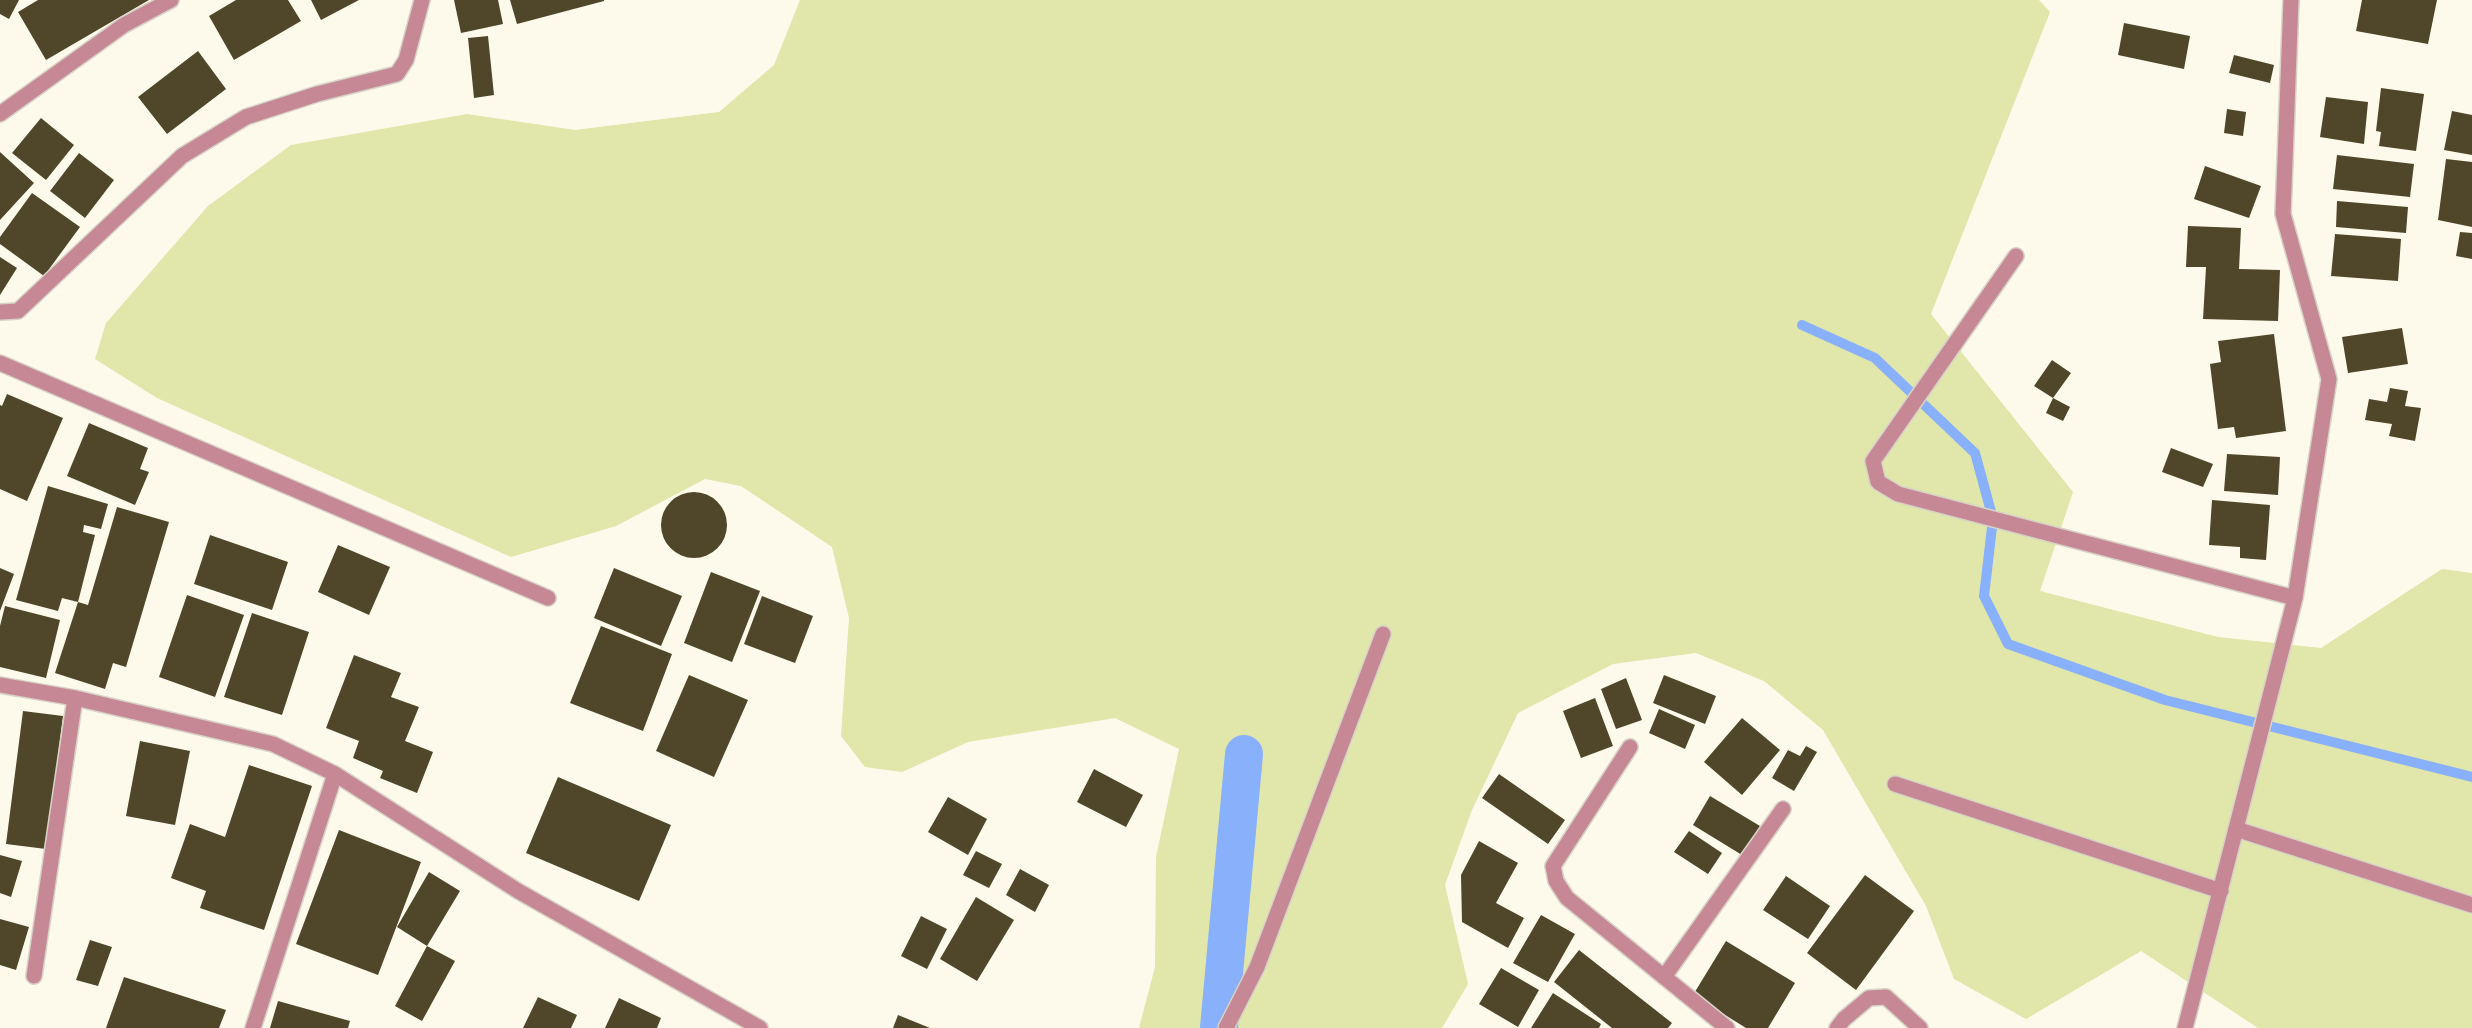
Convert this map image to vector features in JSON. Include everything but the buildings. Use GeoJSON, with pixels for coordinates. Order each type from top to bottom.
{"type":"FeatureCollection","features":[{"type":"Feature","properties":{"kind":"street"},"geometry":{"type":"LineString","coordinates":[[0,114],[124,25],[171,0]]}},
{"type":"Feature","properties":{"kind":"street"},"geometry":{"type":"LineString","coordinates":[[0,312],[18,311],[182,156],[246,117],[317,94],[397,74],[406,60],[422,0]]}},
{"type":"Feature","properties":{"kind":"street"},"geometry":{"type":"LineString","coordinates":[[2185,1028],[2295,598],[2329,379],[2283,214],[2291,0]]}},
{"type":"Feature","properties":{"kind":"street"},"geometry":{"type":"LineString","coordinates":[[2016,256],[1873,461],[1878,482],[1898,494],[2295,598]]}},
{"type":"Feature","properties":{"kind":"street"},"geometry":{"type":"LineString","coordinates":[[0,363],[548,597]]}},
{"type":"Feature","properties":{"kind":"street"},"geometry":{"type":"LineString","coordinates":[[1227,1028],[1257,967],[1383,634]]}},
{"type":"Feature","properties":{"kind":"street"},"geometry":{"type":"LineString","coordinates":[[0,685],[75,698],[273,744],[335,774],[518,891],[760,1028]]}},
{"type":"Feature","properties":{"kind":"street"},"geometry":{"type":"LineString","coordinates":[[34,976],[75,698]]}},
{"type":"Feature","properties":{"kind":"street"},"geometry":{"type":"LineString","coordinates":[[1630,747],[1553,866],[1556,881],[1567,898],[1727,1028]]}},
{"type":"Feature","properties":{"kind":"street"},"geometry":{"type":"LineString","coordinates":[[253,1028],[335,774]]}},
{"type":"Feature","properties":{"kind":"street"},"geometry":{"type":"LineString","coordinates":[[1895,783],[2221,891]]}},
{"type":"Feature","properties":{"kind":"street"},"geometry":{"type":"LineString","coordinates":[[1665,978],[1783,809]]}},
{"type":"Feature","properties":{"kind":"street"},"geometry":{"type":"LineString","coordinates":[[2236,829],[2472,905]]}},
{"type":"Feature","properties":{"kind":"street"},"geometry":{"type":"LineString","coordinates":[[1837,1028],[1869,998],[1886,997],[1920,1028]]}},
{"type":"Feature","properties":{"kind":"green space"},"geometry":{"type":"Polygon","coordinates":[[[800,0],[2039,0],[2050,12],[1931,314],[2073,492],[2040,591],[2218,637],[2321,648],[2442,569],[2472,573],[2472,1028],[2258,1028],[2141,951],[2026,1019],[1954,979],[1926,906],[1823,730],[1764,681],[1696,653],[1613,664],[1518,713],[1472,810],[1445,885],[1468,984],[1442,1028],[1139,1028],[1155,967],[1156,857],[1179,749],[1115,718],[968,742],[902,772],[865,767],[841,736],[849,618],[832,547],[741,486],[705,479],[616,526],[511,557],[157,398],[95,359],[106,323],[208,206],[291,145],[467,114],[575,130],[719,112],[774,65],[800,0]]]}},
{"type":"Feature","properties":{"kind":"waterway"},"geometry":{"type":"LineString","coordinates":[[1802,325],[1875,358],[1975,453],[1993,519],[1984,596],[2008,644],[2165,700],[2472,777]]}},
{"type":"Feature","properties":{"kind":"waterway"},"geometry":{"type":"LineString","coordinates":[[1219,1028],[1244,754]]}}]}
